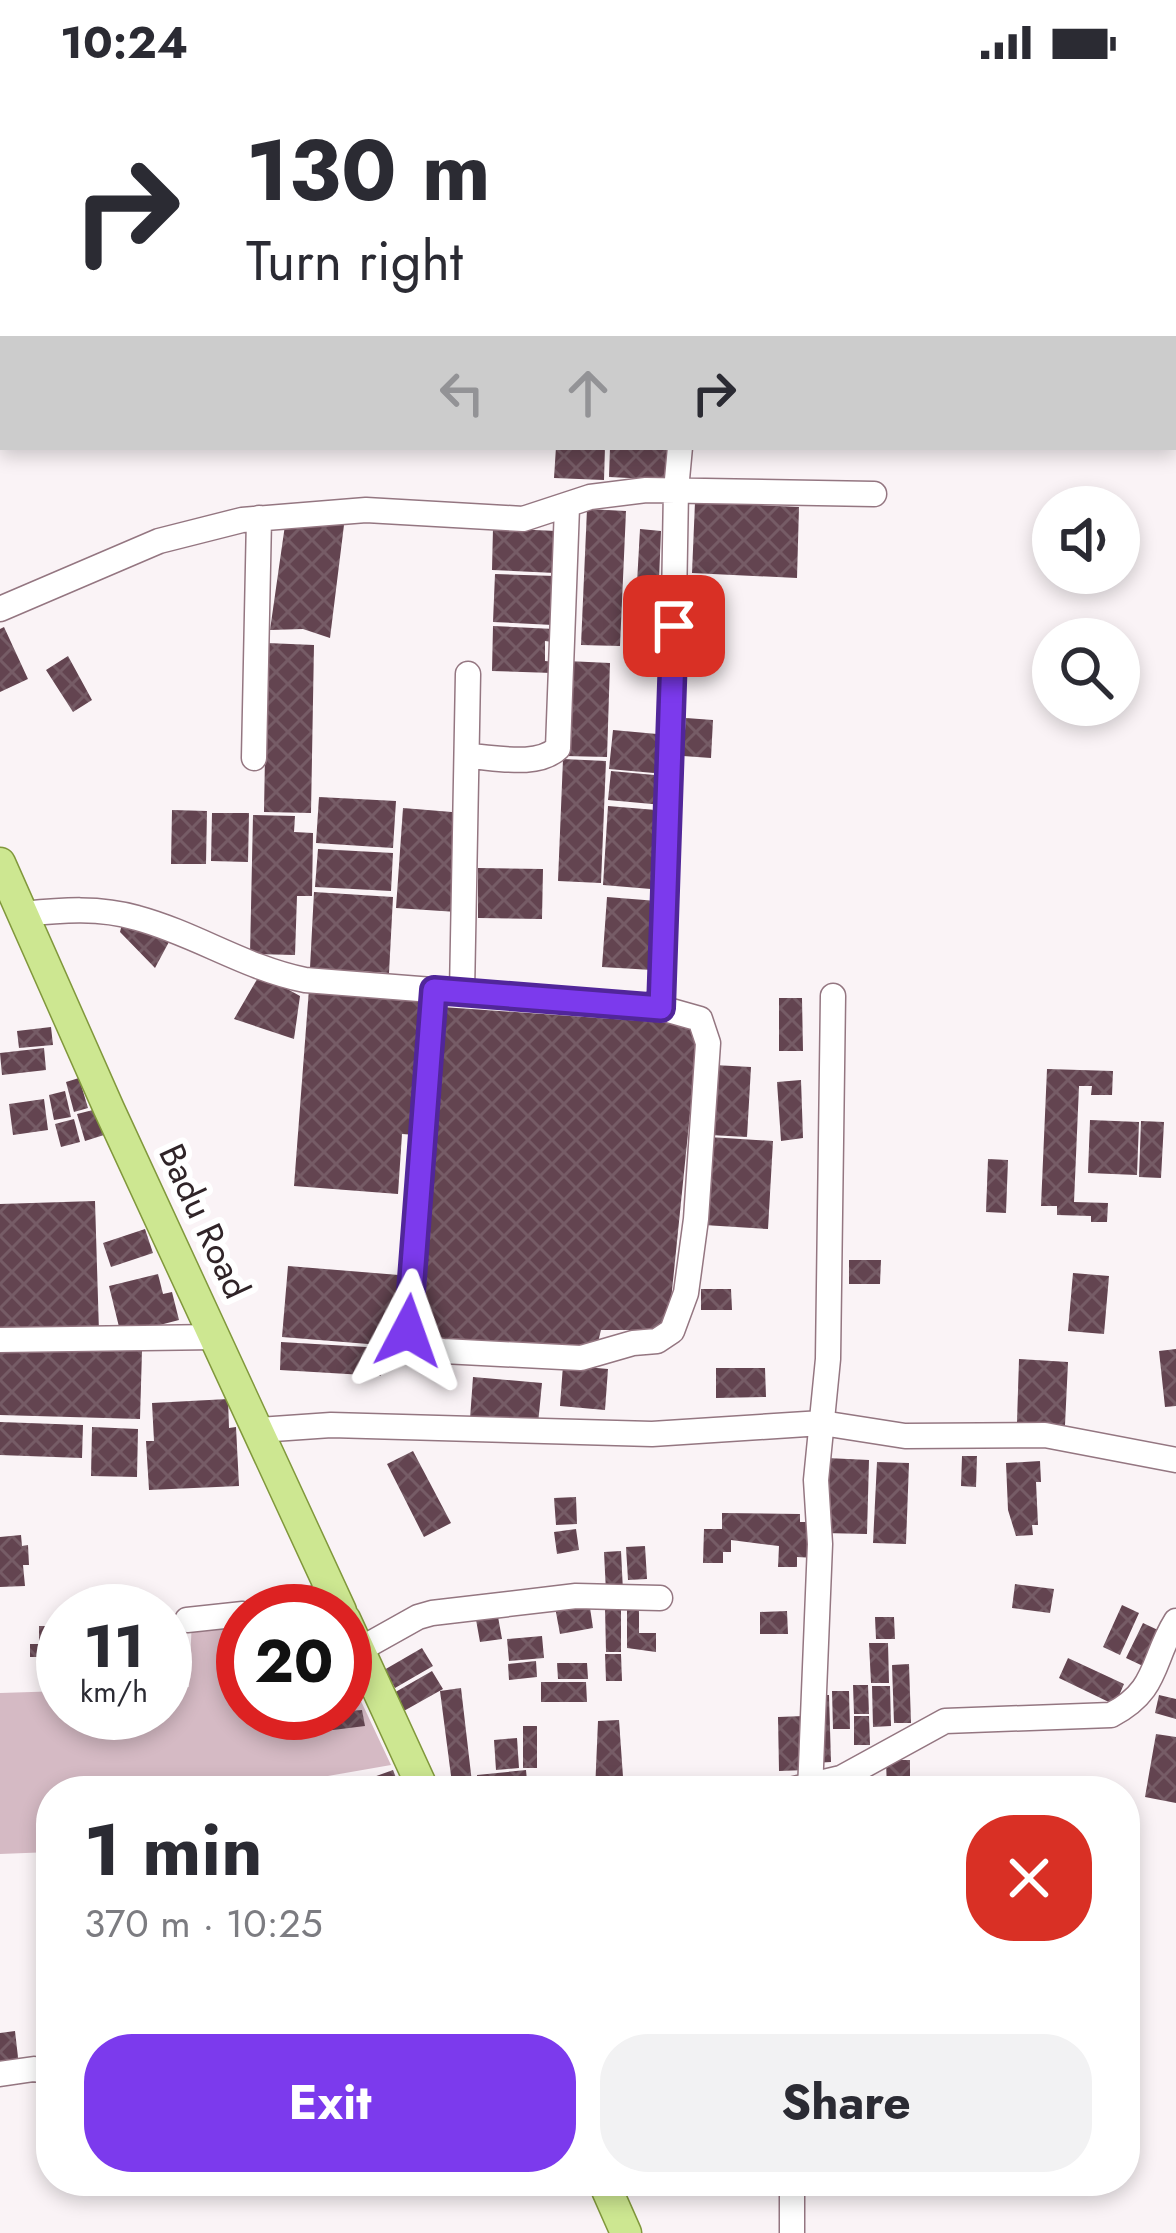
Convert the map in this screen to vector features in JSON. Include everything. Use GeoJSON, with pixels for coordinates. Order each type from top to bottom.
{"type":"FeatureCollection","features":[{"type":"Feature","properties":{"kind":"main road","name":"Badu Road"},"geometry":{"type":"LineString","coordinates":[[0,863],[329,1584]]}},
{"type":"Feature","properties":{"kind":"main road","name":"Badu Road"},"geometry":{"type":"LineString","coordinates":[[372,1678],[417,1776]]}},
{"type":"Feature","properties":{"kind":"main road"},"geometry":{"type":"LineString","coordinates":[[610,2196],[626,2233]]}},
{"type":"Feature","properties":{"kind":"street"},"geometry":{"type":"LineString","coordinates":[[661,1008],[680,450]]}},
{"type":"Feature","properties":{"kind":"street"},"geometry":{"type":"LineString","coordinates":[[0,610],[159,541],[198,528],[259,518],[366,510],[523,519],[615,491],[874,494]]}},
{"type":"Feature","properties":{"kind":"street"},"geometry":{"type":"LineString","coordinates":[[466,756],[534,759],[558,748],[567,507]]}},
{"type":"Feature","properties":{"kind":"street"},"geometry":{"type":"LineString","coordinates":[[254,758],[259,518]]}},
{"type":"Feature","properties":{"kind":"street"},"geometry":{"type":"LineString","coordinates":[[463,993],[468,674]]}},
{"type":"Feature","properties":{"kind":"street"},"geometry":{"type":"LineString","coordinates":[[25,914],[83,910],[138,918],[278,975],[661,1008],[700,1019],[708,1043],[696,1219],[679,1318],[672,1331],[657,1341],[581,1358],[508,1357],[421,1348],[408,1331],[434,990]]}},
{"type":"Feature","properties":{"kind":"street"},"geometry":{"type":"LineString","coordinates":[[803,1776],[820,1544],[816,1480],[828,1359],[833,996]]}},
{"type":"Feature","properties":{"kind":"street"},"geometry":{"type":"LineString","coordinates":[[0,1340],[216,1336]]}},
{"type":"Feature","properties":{"kind":"street"},"geometry":{"type":"LineString","coordinates":[[260,1430],[331,1425],[631,1435],[822,1423],[905,1436],[1045,1435],[1176,1460]]}},
{"type":"Feature","properties":{"kind":"street"},"geometry":{"type":"LineString","coordinates":[[372,1643],[432,1613],[576,1596],[659,1598]]}},
{"type":"Feature","properties":{"kind":"street"},"geometry":{"type":"LineString","coordinates":[[838,1776],[872,1764],[945,1721],[1111,1715],[1131,1705],[1149,1685],[1176,1621]]}},
{"type":"Feature","properties":{"kind":"street"},"geometry":{"type":"LineString","coordinates":[[0,2074],[36,2069]]}},
{"type":"Feature","properties":{"kind":"street"},"geometry":{"type":"LineString","coordinates":[[792,2196],[792,2233]]}},
{"type":"Feature","properties":{"kind":"shaded area"},"geometry":{"type":"Polygon","coordinates":[[[216,1615],[216,1740],[372,1740],[372,1725],[391,1765],[328,1776],[36,1776],[36,1853],[0,1854],[0,1693],[36,1692],[36,1740],[192,1740],[192,1618],[216,1615]]]}},
{"type":"Feature","properties":{"kind":"building"},"geometry":{"type":"Polygon","coordinates":[[[556,450],[605,450],[604,480],[554,478],[556,450]]]}},
{"type":"Feature","properties":{"kind":"building"},"geometry":{"type":"Polygon","coordinates":[[[610,450],[672,450],[671,480],[609,477],[610,450]]]}},
{"type":"Feature","properties":{"kind":"building"},"geometry":{"type":"Polygon","coordinates":[[[695,502],[799,507],[797,578],[692,573],[695,502]]]}},
{"type":"Feature","properties":{"kind":"building"},"geometry":{"type":"Polygon","coordinates":[[[587,509],[626,511],[620,646],[581,645],[587,509]]]}},
{"type":"Feature","properties":{"kind":"building"},"geometry":{"type":"Polygon","coordinates":[[[285,525],[344,525],[330,638],[303,629],[270,630],[285,525]]]}},
{"type":"Feature","properties":{"kind":"building"},"geometry":{"type":"Polygon","coordinates":[[[493,528],[556,531],[555,573],[492,570],[493,528]]]}},
{"type":"Feature","properties":{"kind":"building"},"geometry":{"type":"Polygon","coordinates":[[[640,529],[661,531],[658,603],[636,601],[640,529]]]}},
{"type":"Feature","properties":{"kind":"building"},"geometry":{"type":"Polygon","coordinates":[[[495,574],[555,576],[553,625],[493,622],[495,574]]]}},
{"type":"Feature","properties":{"kind":"building"},"geometry":{"type":"Polygon","coordinates":[[[493,626],[554,629],[553,642],[545,641],[545,661],[553,662],[552,673],[492,671],[493,626]]]}},
{"type":"Feature","properties":{"kind":"building"},"geometry":{"type":"Polygon","coordinates":[[[4,627],[28,679],[0,692],[0,629],[4,627]]]}},
{"type":"Feature","properties":{"kind":"building"},"geometry":{"type":"Polygon","coordinates":[[[267,643],[314,645],[311,813],[264,812],[267,643]]]}},
{"type":"Feature","properties":{"kind":"building"},"geometry":{"type":"Polygon","coordinates":[[[68,656],[92,700],[73,712],[46,670],[68,656]]]}},
{"type":"Feature","properties":{"kind":"building"},"geometry":{"type":"Polygon","coordinates":[[[567,661],[610,663],[607,757],[565,756],[567,661]]]}},
{"type":"Feature","properties":{"kind":"building"},"geometry":{"type":"Polygon","coordinates":[[[686,718],[713,720],[711,758],[683,756],[686,718]]]}},
{"type":"Feature","properties":{"kind":"building"},"geometry":{"type":"Polygon","coordinates":[[[613,730],[668,735],[665,774],[609,769],[613,730]]]}},
{"type":"Feature","properties":{"kind":"building"},"geometry":{"type":"Polygon","coordinates":[[[563,759],[606,761],[601,883],[558,881],[563,759]]]}},
{"type":"Feature","properties":{"kind":"building"},"geometry":{"type":"Polygon","coordinates":[[[611,771],[665,776],[663,805],[608,800],[611,771]]]}},
{"type":"Feature","properties":{"kind":"building"},"geometry":{"type":"Polygon","coordinates":[[[319,797],[396,801],[393,848],[316,843],[319,797]]]}},
{"type":"Feature","properties":{"kind":"building"},"geometry":{"type":"Polygon","coordinates":[[[608,806],[656,810],[651,889],[603,885],[608,806]]]}},
{"type":"Feature","properties":{"kind":"building"},"geometry":{"type":"Polygon","coordinates":[[[403,808],[464,813],[457,912],[396,908],[403,808]]]}},
{"type":"Feature","properties":{"kind":"building"},"geometry":{"type":"Polygon","coordinates":[[[172,810],[207,811],[206,864],[171,864],[172,810]]]}},
{"type":"Feature","properties":{"kind":"building"},"geometry":{"type":"Polygon","coordinates":[[[212,813],[249,813],[248,862],[211,861],[212,813]]]}},
{"type":"Feature","properties":{"kind":"building"},"geometry":{"type":"Polygon","coordinates":[[[253,815],[295,816],[294,832],[313,833],[312,896],[297,896],[295,955],[250,954],[253,815]]]}},
{"type":"Feature","properties":{"kind":"building"},"geometry":{"type":"Polygon","coordinates":[[[318,849],[393,853],[391,891],[315,887],[318,849]]]}},
{"type":"Feature","properties":{"kind":"building"},"geometry":{"type":"Polygon","coordinates":[[[478,868],[543,869],[542,919],[478,918],[478,868]]]}},
{"type":"Feature","properties":{"kind":"building"},"geometry":{"type":"Polygon","coordinates":[[[314,892],[393,897],[389,973],[310,968],[314,892]]]}},
{"type":"Feature","properties":{"kind":"building"},"geometry":{"type":"Polygon","coordinates":[[[607,897],[657,901],[652,970],[602,967],[607,897]]]}},
{"type":"Feature","properties":{"kind":"building"},"geometry":{"type":"Polygon","coordinates":[[[123,920],[170,940],[155,968],[120,932],[123,920]]]}},
{"type":"Feature","properties":{"kind":"building"},"geometry":{"type":"Polygon","coordinates":[[[260,974],[300,996],[294,1039],[234,1019],[260,974]]]}},
{"type":"Feature","properties":{"kind":"building"},"geometry":{"type":"Polygon","coordinates":[[[309,989],[422,998],[417,1135],[402,1134],[398,1194],[294,1186],[309,989]]]}},
{"type":"Feature","properties":{"kind":"building"},"geometry":{"type":"Polygon","coordinates":[[[779,998],[802,998],[803,1051],[779,1051],[779,998]]]}},
{"type":"Feature","properties":{"kind":"building"},"geometry":{"type":"Polygon","coordinates":[[[442,1007],[699,1025],[668,1330],[601,1330],[597,1346],[423,1338],[442,1007]]]}},
{"type":"Feature","properties":{"kind":"building"},"geometry":{"type":"Polygon","coordinates":[[[51,1027],[53,1045],[19,1048],[17,1031],[51,1027]]]}},
{"type":"Feature","properties":{"kind":"building"},"geometry":{"type":"Polygon","coordinates":[[[44,1048],[46,1070],[2,1075],[0,1053],[44,1048]]]}},
{"type":"Feature","properties":{"kind":"building"},"geometry":{"type":"Polygon","coordinates":[[[714,1065],[751,1067],[747,1137],[710,1135],[714,1065]]]}},
{"type":"Feature","properties":{"kind":"building"},"geometry":{"type":"Polygon","coordinates":[[[1047,1069],[1113,1071],[1112,1095],[1091,1095],[1092,1086],[1079,1086],[1074,1202],[1108,1203],[1107,1222],[1091,1222],[1091,1216],[1057,1215],[1057,1206],[1041,1206],[1047,1069]]]}},
{"type":"Feature","properties":{"kind":"building"},"geometry":{"type":"Polygon","coordinates":[[[79,1078],[88,1108],[74,1112],[66,1082],[79,1078]]]}},
{"type":"Feature","properties":{"kind":"building"},"geometry":{"type":"Polygon","coordinates":[[[801,1080],[803,1138],[781,1141],[777,1082],[801,1080]]]}},
{"type":"Feature","properties":{"kind":"building"},"geometry":{"type":"Polygon","coordinates":[[[65,1091],[71,1117],[54,1120],[49,1095],[65,1091]]]}},
{"type":"Feature","properties":{"kind":"building"},"geometry":{"type":"Polygon","coordinates":[[[44,1099],[48,1130],[13,1135],[9,1104],[44,1099]]]}},
{"type":"Feature","properties":{"kind":"building"},"geometry":{"type":"Polygon","coordinates":[[[97,1109],[104,1135],[85,1141],[77,1114],[97,1109]]]}},
{"type":"Feature","properties":{"kind":"building"},"geometry":{"type":"Polygon","coordinates":[[[74,1119],[80,1142],[61,1147],[55,1124],[74,1119]]]}},
{"type":"Feature","properties":{"kind":"building"},"geometry":{"type":"Polygon","coordinates":[[[1090,1120],[1139,1122],[1137,1175],[1088,1173],[1090,1120]]]}},
{"type":"Feature","properties":{"kind":"building"},"geometry":{"type":"Polygon","coordinates":[[[1141,1121],[1164,1122],[1161,1178],[1139,1177],[1141,1121]]]}},
{"type":"Feature","properties":{"kind":"building"},"geometry":{"type":"Polygon","coordinates":[[[709,1137],[773,1141],[768,1229],[704,1225],[709,1137]]]}},
{"type":"Feature","properties":{"kind":"building"},"geometry":{"type":"Polygon","coordinates":[[[988,1159],[1008,1160],[1006,1213],[986,1212],[988,1159]]]}},
{"type":"Feature","properties":{"kind":"building"},"geometry":{"type":"Polygon","coordinates":[[[95,1201],[99,1332],[0,1335],[0,1204],[95,1201]]]}},
{"type":"Feature","properties":{"kind":"building"},"geometry":{"type":"Polygon","coordinates":[[[145,1229],[153,1253],[111,1267],[103,1243],[145,1229]]]}},
{"type":"Feature","properties":{"kind":"building"},"geometry":{"type":"Polygon","coordinates":[[[849,1260],[881,1260],[880,1284],[849,1284],[849,1260]]]}},
{"type":"Feature","properties":{"kind":"building"},"geometry":{"type":"Polygon","coordinates":[[[288,1266],[399,1275],[393,1346],[282,1337],[288,1266]]]}},
{"type":"Feature","properties":{"kind":"building"},"geometry":{"type":"Polygon","coordinates":[[[1073,1273],[1109,1276],[1104,1334],[1068,1331],[1073,1273]]]}},
{"type":"Feature","properties":{"kind":"building"},"geometry":{"type":"Polygon","coordinates":[[[158,1274],[163,1294],[172,1292],[179,1320],[121,1335],[109,1286],[158,1274]]]}},
{"type":"Feature","properties":{"kind":"building"},"geometry":{"type":"Polygon","coordinates":[[[701,1289],[731,1289],[732,1310],[701,1310],[701,1289]]]}},
{"type":"Feature","properties":{"kind":"building"},"geometry":{"type":"Polygon","coordinates":[[[281,1342],[383,1348],[381,1376],[280,1370],[281,1342]]]}},
{"type":"Feature","properties":{"kind":"building"},"geometry":{"type":"Polygon","coordinates":[[[0,1348],[142,1351],[140,1419],[0,1415],[0,1348]]]}},
{"type":"Feature","properties":{"kind":"building"},"geometry":{"type":"Polygon","coordinates":[[[1176,1349],[1176,1406],[1165,1407],[1159,1351],[1176,1349]]]}},
{"type":"Feature","properties":{"kind":"building"},"geometry":{"type":"Polygon","coordinates":[[[1019,1359],[1068,1362],[1065,1425],[1017,1422],[1019,1359]]]}},
{"type":"Feature","properties":{"kind":"building"},"geometry":{"type":"Polygon","coordinates":[[[563,1365],[608,1369],[605,1410],[560,1406],[563,1365]]]}},
{"type":"Feature","properties":{"kind":"building"},"geometry":{"type":"Polygon","coordinates":[[[716,1368],[765,1368],[766,1397],[716,1398],[716,1368]]]}},
{"type":"Feature","properties":{"kind":"building"},"geometry":{"type":"Polygon","coordinates":[[[473,1377],[542,1383],[538,1424],[470,1419],[473,1377]]]}},
{"type":"Feature","properties":{"kind":"building"},"geometry":{"type":"Polygon","coordinates":[[[228,1399],[229,1428],[236,1427],[239,1486],[149,1490],[146,1441],[154,1441],[152,1403],[228,1399]]]}},
{"type":"Feature","properties":{"kind":"building"},"geometry":{"type":"Polygon","coordinates":[[[0,1422],[83,1425],[82,1458],[0,1455],[0,1422]]]}},
{"type":"Feature","properties":{"kind":"building"},"geometry":{"type":"Polygon","coordinates":[[[92,1427],[138,1429],[137,1477],[91,1476],[92,1427]]]}},
{"type":"Feature","properties":{"kind":"building"},"geometry":{"type":"Polygon","coordinates":[[[413,1451],[451,1523],[424,1537],[387,1464],[413,1451]]]}},
{"type":"Feature","properties":{"kind":"building"},"geometry":{"type":"Polygon","coordinates":[[[962,1456],[977,1456],[976,1487],[961,1486],[962,1456]]]}},
{"type":"Feature","properties":{"kind":"building"},"geometry":{"type":"Polygon","coordinates":[[[827,1458],[869,1460],[867,1534],[824,1533],[827,1458]]]}},
{"type":"Feature","properties":{"kind":"building"},"geometry":{"type":"Polygon","coordinates":[[[1040,1461],[1038,1525],[1032,1525],[1033,1535],[1016,1536],[1008,1510],[1006,1463],[1040,1461]]]}},
{"type":"Feature","properties":{"kind":"building"},"geometry":{"type":"Polygon","coordinates":[[[877,1462],[909,1463],[906,1544],[873,1543],[877,1462]]]}},
{"type":"Feature","properties":{"kind":"building"},"geometry":{"type":"Polygon","coordinates":[[[576,1497],[577,1524],[556,1525],[554,1498],[576,1497]]]}},
{"type":"Feature","properties":{"kind":"building"},"geometry":{"type":"Polygon","coordinates":[[[722,1513],[800,1514],[800,1522],[815,1522],[814,1558],[797,1557],[797,1567],[778,1567],[779,1546],[731,1540],[731,1552],[723,1552],[723,1563],[703,1563],[704,1529],[722,1529],[722,1513]]]}},
{"type":"Feature","properties":{"kind":"building"},"geometry":{"type":"Polygon","coordinates":[[[576,1529],[579,1550],[557,1554],[554,1532],[576,1529]]]}},
{"type":"Feature","properties":{"kind":"building"},"geometry":{"type":"Polygon","coordinates":[[[21,1535],[22,1546],[28,1545],[25,1586],[0,1587],[0,1537],[21,1535]]]}},
{"type":"Feature","properties":{"kind":"building"},"geometry":{"type":"Polygon","coordinates":[[[645,1546],[647,1579],[628,1580],[626,1547],[645,1546]]]}},
{"type":"Feature","properties":{"kind":"building"},"geometry":{"type":"Polygon","coordinates":[[[621,1551],[623,1591],[606,1592],[604,1552],[621,1551]]]}},
{"type":"Feature","properties":{"kind":"building"},"geometry":{"type":"Polygon","coordinates":[[[1015,1584],[1054,1589],[1050,1613],[1012,1608],[1015,1584]]]}},
{"type":"Feature","properties":{"kind":"building"},"geometry":{"type":"Polygon","coordinates":[[[589,1601],[593,1628],[560,1634],[555,1607],[589,1601]]]}},
{"type":"Feature","properties":{"kind":"building"},"geometry":{"type":"Polygon","coordinates":[[[1122,1605],[1139,1613],[1120,1655],[1103,1647],[1122,1605]]]}},
{"type":"Feature","properties":{"kind":"building"},"geometry":{"type":"Polygon","coordinates":[[[639,1606],[639,1633],[656,1633],[656,1652],[627,1648],[627,1607],[639,1606]]]}},
{"type":"Feature","properties":{"kind":"building"},"geometry":{"type":"Polygon","coordinates":[[[605,1608],[621,1608],[621,1652],[606,1652],[605,1608]]]}},
{"type":"Feature","properties":{"kind":"building"},"geometry":{"type":"Polygon","coordinates":[[[497,1611],[502,1639],[480,1642],[475,1614],[497,1611]]]}},
{"type":"Feature","properties":{"kind":"building"},"geometry":{"type":"Polygon","coordinates":[[[787,1611],[788,1634],[760,1634],[760,1612],[787,1611]]]}},
{"type":"Feature","properties":{"kind":"building"},"geometry":{"type":"Polygon","coordinates":[[[875,1617],[894,1617],[895,1639],[876,1639],[875,1617]]]}},
{"type":"Feature","properties":{"kind":"building"},"geometry":{"type":"Polygon","coordinates":[[[1143,1623],[1160,1631],[1143,1666],[1126,1658],[1143,1623]]]}},
{"type":"Feature","properties":{"kind":"building"},"geometry":{"type":"Polygon","coordinates":[[[542,1636],[544,1658],[509,1661],[507,1639],[542,1636]]]}},
{"type":"Feature","properties":{"kind":"building"},"geometry":{"type":"Polygon","coordinates":[[[869,1643],[888,1643],[889,1683],[871,1683],[869,1643]]]}},
{"type":"Feature","properties":{"kind":"building"},"geometry":{"type":"Polygon","coordinates":[[[422,1648],[433,1666],[395,1688],[384,1670],[422,1648]]]}},
{"type":"Feature","properties":{"kind":"building"},"geometry":{"type":"Polygon","coordinates":[[[605,1654],[621,1654],[622,1681],[606,1681],[605,1654]]]}},
{"type":"Feature","properties":{"kind":"building"},"geometry":{"type":"Polygon","coordinates":[[[1068,1658],[1124,1684],[1115,1705],[1059,1678],[1068,1658]]]}},
{"type":"Feature","properties":{"kind":"building"},"geometry":{"type":"Polygon","coordinates":[[[536,1661],[537,1677],[509,1680],[508,1664],[536,1661]]]}},
{"type":"Feature","properties":{"kind":"building"},"geometry":{"type":"Polygon","coordinates":[[[557,1663],[587,1663],[588,1679],[558,1679],[557,1663]]]}},
{"type":"Feature","properties":{"kind":"building"},"geometry":{"type":"Polygon","coordinates":[[[909,1664],[911,1723],[894,1723],[892,1665],[909,1664]]]}},
{"type":"Feature","properties":{"kind":"building"},"geometry":{"type":"Polygon","coordinates":[[[432,1671],[443,1689],[402,1712],[392,1694],[432,1671]]]}},
{"type":"Feature","properties":{"kind":"building"},"geometry":{"type":"Polygon","coordinates":[[[541,1682],[586,1682],[587,1702],[541,1702],[541,1682]]]}},
{"type":"Feature","properties":{"kind":"building"},"geometry":{"type":"Polygon","coordinates":[[[853,1685],[868,1685],[869,1714],[854,1714],[853,1685]]]}},
{"type":"Feature","properties":{"kind":"building"},"geometry":{"type":"Polygon","coordinates":[[[872,1686],[890,1686],[891,1726],[873,1727],[872,1686]]]}},
{"type":"Feature","properties":{"kind":"building"},"geometry":{"type":"Polygon","coordinates":[[[461,1688],[471,1776],[451,1776],[440,1691],[461,1688]]]}},
{"type":"Feature","properties":{"kind":"building"},"geometry":{"type":"Polygon","coordinates":[[[832,1691],[849,1691],[850,1729],[833,1729],[832,1691]]]}},
{"type":"Feature","properties":{"kind":"building"},"geometry":{"type":"Polygon","coordinates":[[[814,1695],[829,1695],[831,1762],[813,1763],[814,1695]]]}},
{"type":"Feature","properties":{"kind":"building"},"geometry":{"type":"Polygon","coordinates":[[[1159,1695],[1176,1699],[1176,1719],[1155,1713],[1159,1695]]]}},
{"type":"Feature","properties":{"kind":"building"},"geometry":{"type":"Polygon","coordinates":[[[804,1716],[806,1770],[779,1771],[778,1717],[804,1716]]]}},
{"type":"Feature","properties":{"kind":"building"},"geometry":{"type":"Polygon","coordinates":[[[854,1716],[869,1716],[870,1745],[854,1745],[854,1716]]]}},
{"type":"Feature","properties":{"kind":"building"},"geometry":{"type":"Polygon","coordinates":[[[619,1720],[623,1776],[596,1776],[598,1721],[619,1720]]]}},
{"type":"Feature","properties":{"kind":"building"},"geometry":{"type":"Polygon","coordinates":[[[523,1726],[537,1726],[537,1768],[523,1768],[523,1726]]]}},
{"type":"Feature","properties":{"kind":"building"},"geometry":{"type":"Polygon","coordinates":[[[1156,1734],[1176,1737],[1176,1803],[1145,1797],[1156,1734]]]}},
{"type":"Feature","properties":{"kind":"building"},"geometry":{"type":"Polygon","coordinates":[[[517,1738],[519,1768],[496,1770],[494,1740],[517,1738]]]}},
{"type":"Feature","properties":{"kind":"building"},"geometry":{"type":"Polygon","coordinates":[[[886,1760],[910,1760],[910,1776],[887,1776],[886,1760]]]}},
{"type":"Feature","properties":{"kind":"building"},"geometry":{"type":"Polygon","coordinates":[[[526,1770],[527,1776],[477,1776],[526,1770]]]}},
{"type":"Feature","properties":{"kind":"building"},"geometry":{"type":"Polygon","coordinates":[[[15,2031],[19,2066],[0,2068],[0,2033],[15,2031]]]}},
{"type":"Feature","properties":{"kind":"route"},"geometry":{"type":"LineString","coordinates":[[408,1331],[434,990],[661,1008],[674,626]]}}]}
